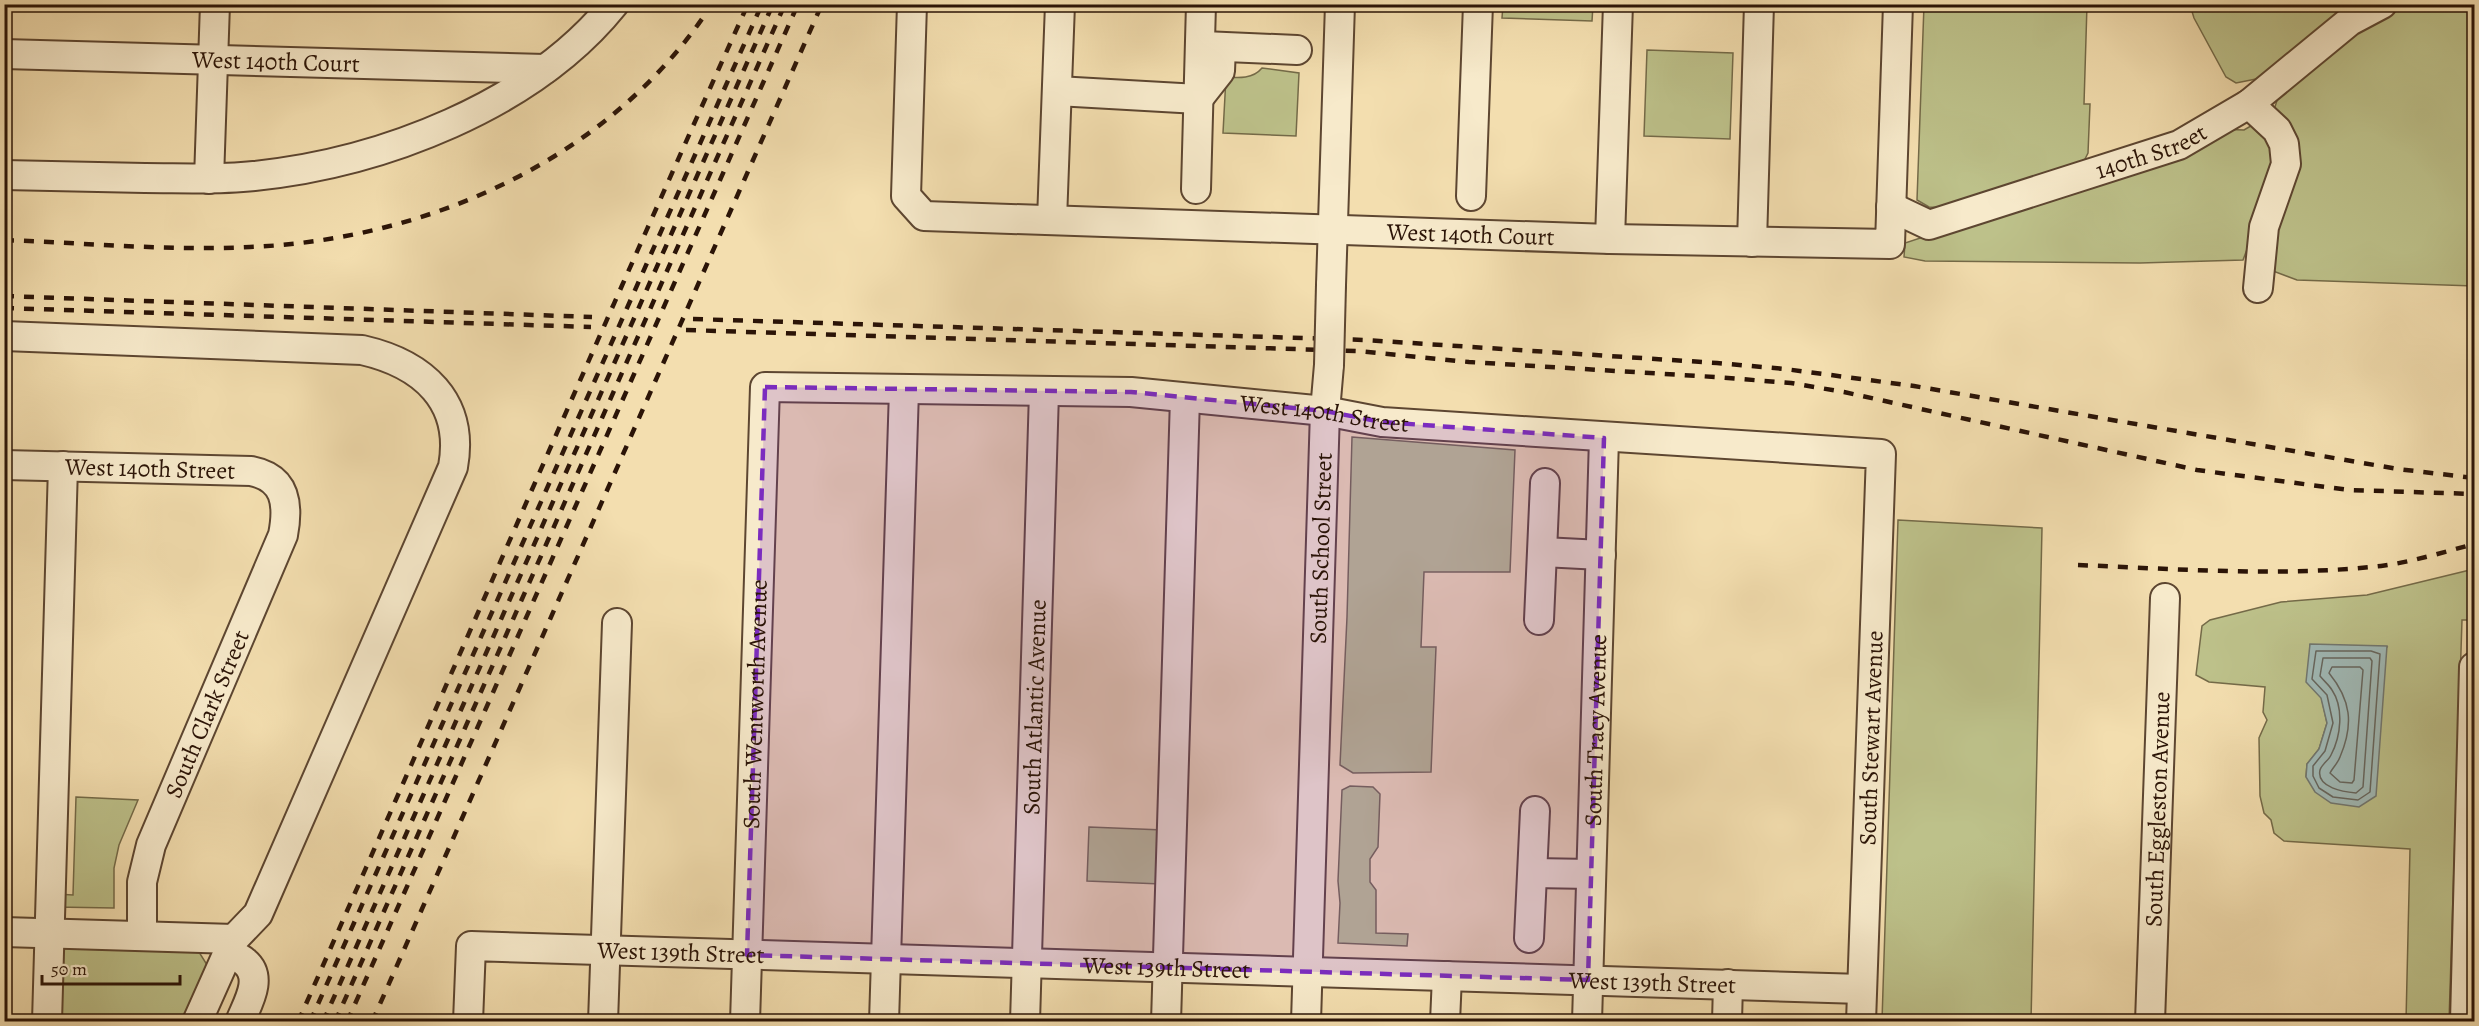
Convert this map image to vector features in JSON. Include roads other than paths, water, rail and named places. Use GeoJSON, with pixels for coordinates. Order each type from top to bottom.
{"type":"FeatureCollection","features":[{"type":"Feature","properties":{"kind":"street"},"geometry":{"type":"LineString","coordinates":[[209,179],[214,4]]}},
{"type":"Feature","properties":{"kind":"street"},"geometry":{"type":"LineString","coordinates":[[4,175],[209,179],[254,176],[311,168],[375,152],[440,127],[493,103],[572,50],[614,4]]}},
{"type":"Feature","properties":{"kind":"street","name":"West 140th Court"},"geometry":{"type":"LineString","coordinates":[[912,4],[906,196],[924,216],[1610,239],[1890,244],[1891,207]]}},
{"type":"Feature","properties":{"kind":"street"},"geometry":{"type":"LineString","coordinates":[[1052,220],[1060,4]]}},
{"type":"Feature","properties":{"kind":"street"},"geometry":{"type":"LineString","coordinates":[[1196,189],[1198,99],[1211,47],[1202,4]]}},
{"type":"Feature","properties":{"kind":"street","name":"South School Street"},"geometry":{"type":"LineString","coordinates":[[1306,1022],[1340,4]]}},
{"type":"Feature","properties":{"kind":"street"},"geometry":{"type":"LineString","coordinates":[[1471,196],[1478,4]]}},
{"type":"Feature","properties":{"kind":"street"},"geometry":{"type":"LineString","coordinates":[[1610,239],[1618,4]]}},
{"type":"Feature","properties":{"kind":"street"},"geometry":{"type":"LineString","coordinates":[[1752,242],[1759,4]]}},
{"type":"Feature","properties":{"kind":"street"},"geometry":{"type":"LineString","coordinates":[[1891,207],[1898,4]]}},
{"type":"Feature","properties":{"kind":"street","name":"140th Street"},"geometry":{"type":"LineString","coordinates":[[1891,207],[1929,225],[2179,145],[2249,104],[2350,21],[2382,4]]}},
{"type":"Feature","properties":{"kind":"street"},"geometry":{"type":"LineString","coordinates":[[1211,47],[1297,50]]}},
{"type":"Feature","properties":{"kind":"street","name":"West 140th Court"},"geometry":{"type":"LineString","coordinates":[[4,54],[545,69]]}},
{"type":"Feature","properties":{"kind":"street"},"geometry":{"type":"LineString","coordinates":[[1057,92],[1198,99]]}},
{"type":"Feature","properties":{"kind":"street"},"geometry":{"type":"LineString","coordinates":[[2249,104],[2277,130],[2284,144],[2286,164],[2264,227],[2258,288]]}},
{"type":"Feature","properties":{"kind":"street"},"geometry":{"type":"LineString","coordinates":[[4,336],[362,350],[392,358],[417,371],[435,389],[449,413],[457,446],[453,467],[258,914],[231,946],[197,1022]]}},
{"type":"Feature","properties":{"kind":"street","name":"West 140th Street"},"geometry":{"type":"LineString","coordinates":[[765,387],[1131,392],[1325,411],[1382,422],[1881,454]]}},
{"type":"Feature","properties":{"kind":"street","name":"South Wentworth Avenue"},"geometry":{"type":"LineString","coordinates":[[745,1022],[765,387]]}},
{"type":"Feature","properties":{"kind":"street"},"geometry":{"type":"LineString","coordinates":[[884,1022],[904,390]]}},
{"type":"Feature","properties":{"kind":"street","name":"South Atlantic Avenue"},"geometry":{"type":"LineString","coordinates":[[1025,1022],[1044,392]]}},
{"type":"Feature","properties":{"kind":"street"},"geometry":{"type":"LineString","coordinates":[[1166,1022],[1185,398]]}},
{"type":"Feature","properties":{"kind":"street","name":"South Tracy Avenue"},"geometry":{"type":"LineString","coordinates":[[1587,1022],[1604,438]]}},
{"type":"Feature","properties":{"kind":"street","name":"South Stewart Avenue"},"geometry":{"type":"LineString","coordinates":[[1861,1022],[1881,454]]}},
{"type":"Feature","properties":{"kind":"street","name":"West 140th Street"},"geometry":{"type":"LineString","coordinates":[[4,465],[251,471],[270,477],[283,495]]}},
{"type":"Feature","properties":{"kind":"street"},"geometry":{"type":"LineString","coordinates":[[47,1022],[63,466]]}},
{"type":"Feature","properties":{"kind":"street"},"geometry":{"type":"LineString","coordinates":[[1539,620],[1545,483]]}},
{"type":"Feature","properties":{"kind":"street","name":"South Clark Street"},"geometry":{"type":"LineString","coordinates":[[142,936],[142,882],[148,855],[284,535],[287,508],[283,495]]}},
{"type":"Feature","properties":{"kind":"street"},"geometry":{"type":"LineString","coordinates":[[1543,552],[1601,555]]}},
{"type":"Feature","properties":{"kind":"street","name":"South Eggleston Avenue"},"geometry":{"type":"LineString","coordinates":[[2150,1022],[2165,598]]}},
{"type":"Feature","properties":{"kind":"street"},"geometry":{"type":"LineString","coordinates":[[603,1022],[617,624]]}},
{"type":"Feature","properties":{"kind":"street"},"geometry":{"type":"LineString","coordinates":[[2465,1022],[2475,667]]}},
{"type":"Feature","properties":{"kind":"street"},"geometry":{"type":"LineString","coordinates":[[1529,938],[1536,811]]}},
{"type":"Feature","properties":{"kind":"street"},"geometry":{"type":"LineString","coordinates":[[1533,873],[1591,874]]}},
{"type":"Feature","properties":{"kind":"street"},"geometry":{"type":"LineString","coordinates":[[4,932],[142,936],[231,946],[255,976],[253,991],[240,1022]]}},
{"type":"Feature","properties":{"kind":"street","name":"West 139th Street"},"geometry":{"type":"LineString","coordinates":[[468,1022],[471,946],[1862,989]]}},
{"type":"Feature","properties":{"kind":"street"},"geometry":{"type":"LineString","coordinates":[[1445,1022],[1447,976]]}},
{"type":"Feature","properties":{"kind":"street"},"geometry":{"type":"LineString","coordinates":[[1727,1022],[1728,984]]}},
{"type":"Feature","properties":{"kind":"water"},"geometry":{"type":"Polygon","coordinates":[[[2310,644],[2387,646],[2376,796],[2359,807],[2331,803],[2315,792],[2306,777],[2307,764],[2319,749],[2327,723],[2321,698],[2306,682],[2310,644]]]}},
{"type":"Feature","properties":{"kind":"railway"},"geometry":{"type":"LineString","coordinates":[[4,240],[158,247],[250,247],[317,241],[383,228],[448,208],[511,181],[569,147],[623,106],[671,58],[712,4]]}},
{"type":"Feature","properties":{"kind":"railway"},"geometry":{"type":"LineString","coordinates":[[298,1022],[748,4]]}},
{"type":"Feature","properties":{"kind":"railway"},"geometry":{"type":"LineString","coordinates":[[310,1022],[762,4]]}},
{"type":"Feature","properties":{"kind":"railway"},"geometry":{"type":"LineString","coordinates":[[323,1022],[773,4]]}},
{"type":"Feature","properties":{"kind":"railway"},"geometry":{"type":"LineString","coordinates":[[335,1022],[785,4]]}},
{"type":"Feature","properties":{"kind":"railway"},"geometry":{"type":"LineString","coordinates":[[347,1022],[798,4]]}},
{"type":"Feature","properties":{"kind":"railway"},"geometry":{"type":"LineString","coordinates":[[372,1022],[822,4]]}},
{"type":"Feature","properties":{"kind":"railway"},"geometry":{"type":"LineString","coordinates":[[4,296],[592,317]]}},
{"type":"Feature","properties":{"kind":"railway"},"geometry":{"type":"LineString","coordinates":[[4,308],[591,327]]}},
{"type":"Feature","properties":{"kind":"railway"},"geometry":{"type":"LineString","coordinates":[[693,319],[1365,340],[1785,369],[1914,386],[2398,469],[2474,478]]}},
{"type":"Feature","properties":{"kind":"railway"},"geometry":{"type":"LineString","coordinates":[[686,330],[1357,351],[1469,362],[1791,383],[1844,392],[2197,470],[2349,490],[2474,494]]}},
{"type":"Feature","properties":{"kind":"railway"},"geometry":{"type":"LineString","coordinates":[[2078,565],[2230,571],[2306,571],[2381,566],[2474,544]]}}]}
